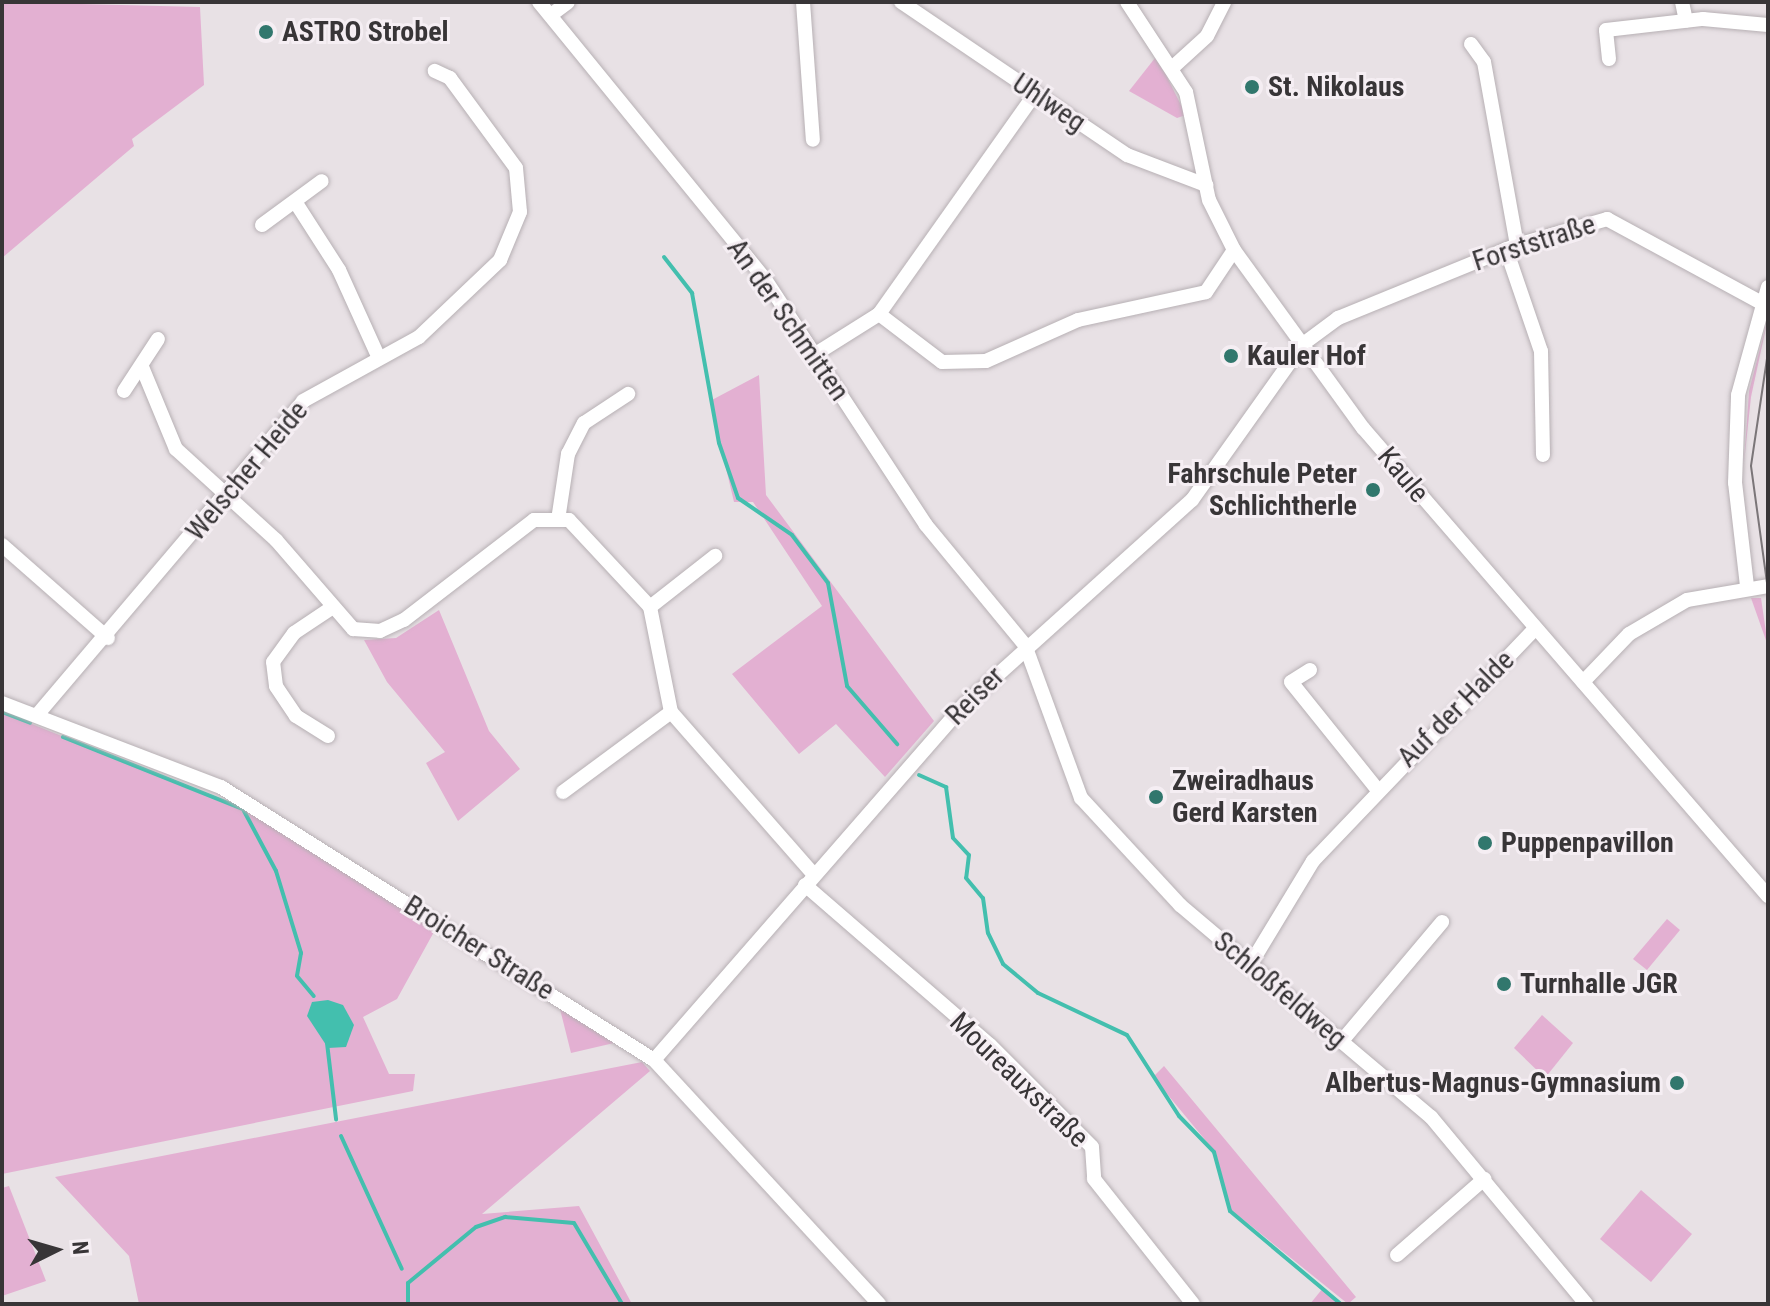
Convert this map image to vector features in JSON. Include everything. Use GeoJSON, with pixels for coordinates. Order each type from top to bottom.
{"type":"FeatureCollection","features":[{"type":"Feature","properties":{"kind":"street","name":"An der Schmitten"},"geometry":{"type":"LineString","coordinates":[[539,2],[765,279],[926,525],[1025,645]]}},
{"type":"Feature","properties":{"kind":"street"},"geometry":{"type":"LineString","coordinates":[[551,15],[568,2]]}},
{"type":"Feature","properties":{"kind":"street"},"geometry":{"type":"LineString","coordinates":[[803,2],[813,140]]}},
{"type":"Feature","properties":{"kind":"street","name":"Uhlweg"},"geometry":{"type":"LineString","coordinates":[[901,2],[1035,94],[1147,165],[1206,185]]}},
{"type":"Feature","properties":{"kind":"street","name":"Kaule"},"geometry":{"type":"LineString","coordinates":[[1127,2],[1172,68],[1195,115],[1206,185],[1234,250],[1363,428],[1768,896]]}},
{"type":"Feature","properties":{"kind":"street"},"geometry":{"type":"LineString","coordinates":[[1172,68],[1207,36],[1224,2]]}},
{"type":"Feature","properties":{"kind":"street"},"geometry":{"type":"LineString","coordinates":[[1682,2],[1686,21]]}},
{"type":"Feature","properties":{"kind":"street"},"geometry":{"type":"LineString","coordinates":[[1609,59],[1606,30],[1686,21],[1768,25]]}},
{"type":"Feature","properties":{"kind":"street"},"geometry":{"type":"LineString","coordinates":[[1471,44],[1484,62],[1511,247],[1541,351],[1543,455]]}},
{"type":"Feature","properties":{"kind":"street","name":"Welscher Heide"},"geometry":{"type":"LineString","coordinates":[[38,714],[108,638],[303,401],[419,337],[479,287],[513,238],[520,212],[519,179],[502,142],[450,78],[435,71]]}},
{"type":"Feature","properties":{"kind":"street"},"geometry":{"type":"LineString","coordinates":[[814,355],[879,314],[1035,94]]}},
{"type":"Feature","properties":{"kind":"street"},"geometry":{"type":"LineString","coordinates":[[262,225],[322,181]]}},
{"type":"Feature","properties":{"kind":"street"},"geometry":{"type":"LineString","coordinates":[[296,203],[339,270],[379,358]]}},
{"type":"Feature","properties":{"kind":"street","name":"Forststraße"},"geometry":{"type":"LineString","coordinates":[[1303,344],[1382,295],[1590,221],[1620,222],[1762,303]]}},
{"type":"Feature","properties":{"kind":"street"},"geometry":{"type":"LineString","coordinates":[[879,314],[942,362],[986,361],[1078,320],[1206,292],[1234,250]]}},
{"type":"Feature","properties":{"kind":"street"},"geometry":{"type":"LineString","coordinates":[[1747,586],[1735,483],[1738,395],[1768,287]]}},
{"type":"Feature","properties":{"kind":"street"},"geometry":{"type":"LineString","coordinates":[[124,391],[158,339]]}},
{"type":"Feature","properties":{"kind":"street","name":"Reiser"},"geometry":{"type":"LineString","coordinates":[[654,1060],[810,880],[1025,645],[1192,500],[1303,344]]}},
{"type":"Feature","properties":{"kind":"street"},"geometry":{"type":"LineString","coordinates":[[142,367],[176,449],[228,493],[353,629],[380,631],[534,520],[569,520],[597,543],[650,607],[671,712],[563,792]]}},
{"type":"Feature","properties":{"kind":"street"},"geometry":{"type":"LineString","coordinates":[[558,520],[568,454],[584,423],[628,394]]}},
{"type":"Feature","properties":{"kind":"street"},"geometry":{"type":"LineString","coordinates":[[2,545],[108,638]]}},
{"type":"Feature","properties":{"kind":"street"},"geometry":{"type":"LineString","coordinates":[[650,607],[715,556]]}},
{"type":"Feature","properties":{"kind":"street"},"geometry":{"type":"LineString","coordinates":[[1583,682],[1657,615],[1687,600],[1747,586],[1768,586]]}},
{"type":"Feature","properties":{"kind":"street"},"geometry":{"type":"LineString","coordinates":[[328,736],[296,716],[276,686],[273,662],[294,633],[333,607]]}},
{"type":"Feature","properties":{"kind":"street","name":"Auf der Halde"},"geometry":{"type":"LineString","coordinates":[[1250,965],[1313,861],[1377,789],[1535,629]]}},
{"type":"Feature","properties":{"kind":"street","name":"Schloßfeldweg"},"geometry":{"type":"LineString","coordinates":[[1025,645],[1081,798],[1180,905],[1431,1117],[1586,1304]]}},
{"type":"Feature","properties":{"kind":"street","name":"Auf der Halde"},"geometry":{"type":"LineString","coordinates":[[1310,670],[1291,682],[1377,789]]}},
{"type":"Feature","properties":{"kind":"street","name":"Broicher Straße"},"geometry":{"type":"LineString","coordinates":[[2,703],[38,714],[221,787],[654,1060],[879,1304]]}},
{"type":"Feature","properties":{"kind":"street","name":"Moureauxstraße"},"geometry":{"type":"LineString","coordinates":[[671,712],[810,880],[990,1045],[1092,1147],[1094,1179],[1193,1304]]}},
{"type":"Feature","properties":{"kind":"street"},"geometry":{"type":"LineString","coordinates":[[1341,1042],[1442,922]]}},
{"type":"Feature","properties":{"kind":"street"},"geometry":{"type":"LineString","coordinates":[[1397,1255],[1484,1179]]}},
{"type":"Feature","properties":{"kind":"shaded area"},"geometry":{"type":"Polygon","coordinates":[[[2,2],[200,7],[204,85],[132,139],[134,146],[2,258],[2,2]]]}},
{"type":"Feature","properties":{"kind":"shaded area"},"geometry":{"type":"Polygon","coordinates":[[[1155,58],[1186,115],[1177,118],[1129,91],[1155,58]]]}},
{"type":"Feature","properties":{"kind":"shaded area"},"geometry":{"type":"Polygon","coordinates":[[[1768,318],[1751,397],[1744,463],[1749,391],[1768,318]]]}},
{"type":"Feature","properties":{"kind":"shaded area"},"geometry":{"type":"Polygon","coordinates":[[[759,375],[766,495],[934,721],[885,777],[836,724],[799,754],[732,674],[822,606],[753,502],[734,502],[710,401],[759,375]]]}},
{"type":"Feature","properties":{"kind":"shaded area"},"geometry":{"type":"Polygon","coordinates":[[[1751,598],[1761,598],[1768,646],[1751,598]]]}},
{"type":"Feature","properties":{"kind":"shaded area"},"geometry":{"type":"Polygon","coordinates":[[[439,610],[489,731],[520,769],[458,821],[426,763],[445,752],[387,682],[364,640],[396,638],[439,610]]]}},
{"type":"Feature","properties":{"kind":"shaded area"},"geometry":{"type":"Polygon","coordinates":[[[2,712],[248,811],[435,930],[397,999],[363,1017],[389,1074],[415,1074],[413,1091],[2,1174],[2,712]]]}},
{"type":"Feature","properties":{"kind":"shaded area"},"geometry":{"type":"Polygon","coordinates":[[[1667,919],[1680,930],[1647,970],[1633,959],[1667,919]]]}},
{"type":"Feature","properties":{"kind":"shaded area"},"geometry":{"type":"Polygon","coordinates":[[[328,1000],[343,1005],[354,1025],[346,1047],[328,1048],[307,1016],[312,1002],[328,1000]]]}},
{"type":"Feature","properties":{"kind":"shaded area"},"geometry":{"type":"Polygon","coordinates":[[[560,1009],[614,1043],[571,1053],[560,1009]]]}},
{"type":"Feature","properties":{"kind":"shaded area"},"geometry":{"type":"Polygon","coordinates":[[[1542,1015],[1573,1043],[1545,1078],[1514,1048],[1542,1015]]]}},
{"type":"Feature","properties":{"kind":"shaded area"},"geometry":{"type":"Polygon","coordinates":[[[642,1062],[650,1071],[482,1214],[579,1206],[632,1304],[139,1304],[129,1256],[55,1177],[642,1062]]]}},
{"type":"Feature","properties":{"kind":"shaded area"},"geometry":{"type":"Polygon","coordinates":[[[1164,1066],[1356,1297],[1348,1304],[1230,1209],[1216,1153],[1153,1077],[1164,1066]]]}},
{"type":"Feature","properties":{"kind":"shaded area"},"geometry":{"type":"Polygon","coordinates":[[[9,1186],[46,1281],[2,1296],[2,1188],[9,1186]]]}},
{"type":"Feature","properties":{"kind":"shaded area"},"geometry":{"type":"Polygon","coordinates":[[[1641,1190],[1692,1234],[1651,1282],[1600,1239],[1641,1190]]]}},
{"type":"Feature","properties":{"kind":"shaded area"},"geometry":{"type":"Polygon","coordinates":[[[1323,1288],[1340,1304],[1310,1304],[1323,1288]]]}},
{"type":"Feature","properties":{"kind":"waterway"},"geometry":{"type":"LineString","coordinates":[[664,257],[692,293],[719,443],[738,498],[792,535],[828,583],[847,686],[897,744]]}},
{"type":"Feature","properties":{"kind":"waterway"},"geometry":{"type":"LineString","coordinates":[[2,712],[30,723]]}},
{"type":"Feature","properties":{"kind":"waterway"},"geometry":{"type":"LineString","coordinates":[[63,737],[243,809]]}},
{"type":"Feature","properties":{"kind":"waterway"},"geometry":{"type":"LineString","coordinates":[[919,775],[946,787],[953,838],[969,855],[966,878],[983,898],[988,933],[1003,964],[1038,993],[1127,1035],[1179,1116],[1214,1152],[1230,1211],[1341,1304]]}},
{"type":"Feature","properties":{"kind":"waterway"},"geometry":{"type":"LineString","coordinates":[[244,811],[276,871],[301,953],[297,976],[314,996]]}},
{"type":"Feature","properties":{"kind":"waterway"},"geometry":{"type":"LineString","coordinates":[[327,1043],[336,1119]]}},
{"type":"Feature","properties":{"kind":"waterway"},"geometry":{"type":"LineString","coordinates":[[341,1136],[402,1269]]}},
{"type":"Feature","properties":{"kind":"waterway"},"geometry":{"type":"LineString","coordinates":[[408,1304],[408,1283],[476,1227],[505,1217],[574,1223],[622,1304]]}},
{"type":"Feature","properties":{"kind":"tram line"},"geometry":{"type":"LineString","coordinates":[[1768,352],[1751,466],[1768,590]]}},
{"type":"Feature","properties":{"kind":"place","name":"ASTRO Strobel"},"geometry":{"type":"Point","coordinates":[266,32]}},
{"type":"Feature","properties":{"kind":"place","name":"St. Nikolaus"},"geometry":{"type":"Point","coordinates":[1252,87]}},
{"type":"Feature","properties":{"kind":"place","name":"Kauler Hof"},"geometry":{"type":"Point","coordinates":[1231,356]}},
{"type":"Feature","properties":{"kind":"place","name":"Fahrschule Peter Schlichtherle"},"geometry":{"type":"Point","coordinates":[1373,490]}},
{"type":"Feature","properties":{"kind":"place","name":"Zweiradhaus Gerd Karsten"},"geometry":{"type":"Point","coordinates":[1156,797]}},
{"type":"Feature","properties":{"kind":"place","name":"Puppenpavillon"},"geometry":{"type":"Point","coordinates":[1485,843]}},
{"type":"Feature","properties":{"kind":"place","name":"Turnhalle JGR"},"geometry":{"type":"Point","coordinates":[1504,984]}},
{"type":"Feature","properties":{"kind":"place","name":"Albertus-Magnus-Gymnasium"},"geometry":{"type":"Point","coordinates":[1677,1083]}}]}
